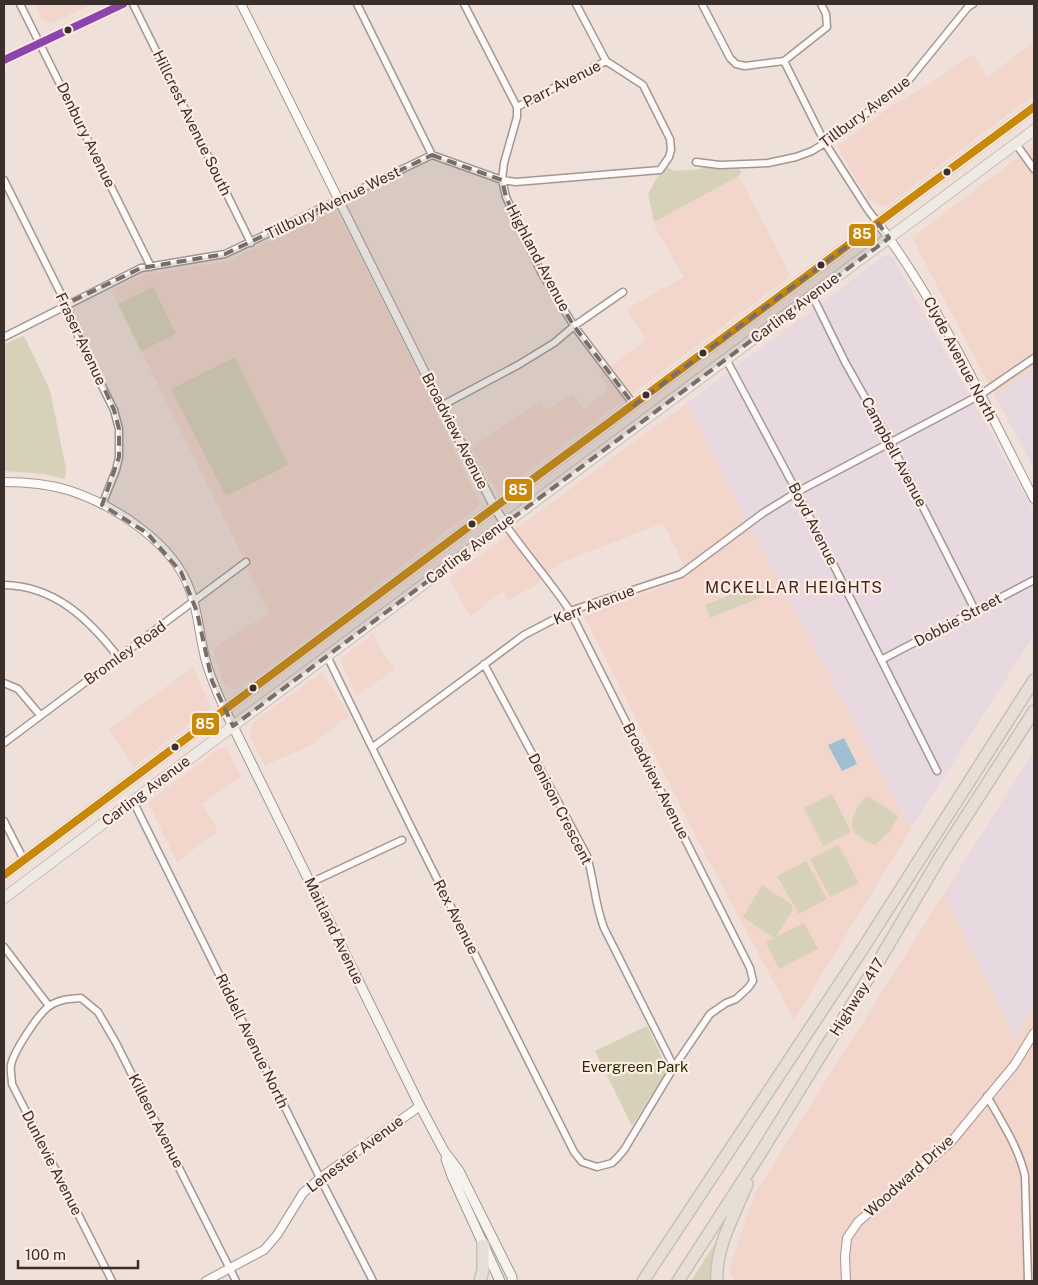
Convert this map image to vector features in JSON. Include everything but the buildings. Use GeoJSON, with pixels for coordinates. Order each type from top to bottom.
{"type":"FeatureCollection","features":[{"type":"Feature","properties":{"kind":"highway"},"geometry":{"type":"LineString","coordinates":[[643,1281],[860,953],[1034,680]]}},
{"type":"Feature","properties":{"kind":"highway","name":"Highway 417"},"geometry":{"type":"LineString","coordinates":[[678,1281],[760,1154],[880,959],[940,857],[1034,711]]}},
{"type":"Feature","properties":{"kind":"highway"},"geometry":{"type":"LineString","coordinates":[[717,1281],[718,1259],[726,1233],[760,1154]]}},
{"type":"Feature","properties":{"kind":"highway"},"geometry":{"type":"LineString","coordinates":[[480,1281],[483,1270],[483,1245]]}},
{"type":"Feature","properties":{"kind":"main road","name":"Carling Avenue"},"geometry":{"type":"LineString","coordinates":[[4,875],[1034,107]]}},
{"type":"Feature","properties":{"kind":"main road","name":"Carling Avenue"},"geometry":{"type":"LineString","coordinates":[[4,898],[1034,130]]}},
{"type":"Feature","properties":{"kind":"main road","name":"Maitland Avenue"},"geometry":{"type":"LineString","coordinates":[[225,710],[420,1106],[444,1151],[459,1171],[512,1277],[512,1281]]}},
{"type":"Feature","properties":{"kind":"main road","name":"Maitland Avenue"},"geometry":{"type":"LineString","coordinates":[[444,1151],[452,1176],[500,1281]]}},
{"type":"Feature","properties":{"kind":"street","name":"Denbury Avenue"},"geometry":{"type":"LineString","coordinates":[[20,4],[151,267]]}},
{"type":"Feature","properties":{"kind":"street"},"geometry":{"type":"LineString","coordinates":[[4,60],[39,42],[124,4]]}},
{"type":"Feature","properties":{"kind":"street","name":"Hillcrest Avenue South"},"geometry":{"type":"LineString","coordinates":[[133,4],[251,243]]}},
{"type":"Feature","properties":{"kind":"street","name":"Broadview Avenue"},"geometry":{"type":"LineString","coordinates":[[241,4],[441,406],[505,524],[570,612],[750,968],[753,981],[748,988],[736,999],[726,1003],[710,1014],[674,1067]]}},
{"type":"Feature","properties":{"kind":"street"},"geometry":{"type":"LineString","coordinates":[[357,4],[432,155],[502,180],[516,182],[643,173],[660,170],[669,158],[671,150],[670,140],[643,86],[606,61],[576,4]]}},
{"type":"Feature","properties":{"kind":"street"},"geometry":{"type":"LineString","coordinates":[[464,4],[517,107],[517,117],[504,163],[502,180]]}},
{"type":"Feature","properties":{"kind":"street"},"geometry":{"type":"LineString","coordinates":[[702,4],[730,58],[736,64],[745,66],[784,61],[827,27],[826,14],[821,4]]}},
{"type":"Feature","properties":{"kind":"street","name":"Tillbury Avenue"},"geometry":{"type":"LineString","coordinates":[[696,162],[720,165],[768,163],[802,156],[825,143],[841,133],[908,81],[969,5]]}},
{"type":"Feature","properties":{"kind":"street","name":"Parr Avenue"},"geometry":{"type":"LineString","coordinates":[[517,107],[606,61]]}},
{"type":"Feature","properties":{"kind":"street"},"geometry":{"type":"LineString","coordinates":[[784,61],[825,143],[878,223]]}},
{"type":"Feature","properties":{"kind":"street"},"geometry":{"type":"LineString","coordinates":[[1016,144],[1034,169]]}},
{"type":"Feature","properties":{"kind":"street","name":"Tillbury Avenue West"},"geometry":{"type":"LineString","coordinates":[[4,337],[66,304],[141,268],[224,254],[251,243],[432,155]]}},
{"type":"Feature","properties":{"kind":"street","name":"Fraser Avenue"},"geometry":{"type":"LineString","coordinates":[[4,180],[66,304],[81,344],[114,410],[119,429],[119,457],[116,470],[102,505]]}},
{"type":"Feature","properties":{"kind":"street","name":"Highland Avenue"},"geometry":{"type":"LineString","coordinates":[[502,180],[506,197],[542,274],[574,326],[634,405]]}},
{"type":"Feature","properties":{"kind":"street","name":"Clyde Avenue North"},"geometry":{"type":"LineString","coordinates":[[878,223],[925,292],[1034,499]]}},
{"type":"Feature","properties":{"kind":"street"},"geometry":{"type":"LineString","coordinates":[[441,406],[518,365],[554,343],[574,326],[623,292]]}},
{"type":"Feature","properties":{"kind":"street","name":"Campbell Avenue"},"geometry":{"type":"LineString","coordinates":[[812,295],[845,362],[890,442],[975,610]]}},
{"type":"Feature","properties":{"kind":"street","name":"Kerr Avenue"},"geometry":{"type":"LineString","coordinates":[[373,747],[524,635],[570,612],[682,574],[763,513],[797,492],[980,395],[1034,358]]}},
{"type":"Feature","properties":{"kind":"street","name":"Boyd Avenue"},"geometry":{"type":"LineString","coordinates":[[726,359],[797,492],[937,771]]}},
{"type":"Feature","properties":{"kind":"street"},"geometry":{"type":"LineString","coordinates":[[4,482],[39,485],[66,490],[102,505],[147,533],[168,553],[190,588],[197,612],[204,654],[212,681],[225,710]]}},
{"type":"Feature","properties":{"kind":"street","name":"Bromley Road"},"geometry":{"type":"LineString","coordinates":[[4,743],[246,562]]}},
{"type":"Feature","properties":{"kind":"street","name":"Dobbie Street"},"geometry":{"type":"LineString","coordinates":[[881,660],[1034,580]]}},
{"type":"Feature","properties":{"kind":"street"},"geometry":{"type":"LineString","coordinates":[[4,585],[19,585],[39,590],[71,608],[87,620],[119,658]]}},
{"type":"Feature","properties":{"kind":"street","name":"Rex Avenue"},"geometry":{"type":"LineString","coordinates":[[327,656],[574,1152],[582,1162],[597,1167],[612,1163],[624,1150],[674,1067]]}},
{"type":"Feature","properties":{"kind":"street","name":"Denison Crescent"},"geometry":{"type":"LineString","coordinates":[[484,664],[587,856],[598,912],[604,928],[674,1067]]}},
{"type":"Feature","properties":{"kind":"street"},"geometry":{"type":"LineString","coordinates":[[4,683],[18,689],[40,716]]}},
{"type":"Feature","properties":{"kind":"street","name":"Riddell Avenue North"},"geometry":{"type":"LineString","coordinates":[[133,801],[373,1281]]}},
{"type":"Feature","properties":{"kind":"street"},"geometry":{"type":"LineString","coordinates":[[4,821],[24,860]]}},
{"type":"Feature","properties":{"kind":"street"},"geometry":{"type":"LineString","coordinates":[[310,883],[402,840]]}},
{"type":"Feature","properties":{"kind":"street"},"geometry":{"type":"LineString","coordinates":[[4,947],[49,1006]]}},
{"type":"Feature","properties":{"kind":"street","name":"Killeen Avenue"},"geometry":{"type":"LineString","coordinates":[[49,1006],[61,1000],[81,998],[98,1012],[116,1042],[236,1281]]}},
{"type":"Feature","properties":{"kind":"street","name":"Dunlevie Avenue"},"geometry":{"type":"LineString","coordinates":[[49,1006],[39,1017],[16,1051],[11,1066],[12,1084],[112,1281]]}},
{"type":"Feature","properties":{"kind":"street","name":"Woodward Drive"},"geometry":{"type":"LineString","coordinates":[[846,1281],[845,1257],[847,1238],[858,1222],[951,1142],[1015,1064],[1034,1033]]}},
{"type":"Feature","properties":{"kind":"street"},"geometry":{"type":"LineString","coordinates":[[987,1096],[1020,1156],[1024,1168],[1028,1281]]}},
{"type":"Feature","properties":{"kind":"street","name":"Lenester Avenue"},"geometry":{"type":"LineString","coordinates":[[206,1281],[264,1250],[303,1193],[320,1178],[420,1106]]}},
{"type":"Feature","properties":{"kind":"highlighted area"},"geometry":{"type":"Polygon","coordinates":[[[432,155],[502,180],[506,197],[542,274],[574,326],[634,405],[878,223],[889,238],[233,726],[212,681],[197,612],[181,572],[147,533],[102,505],[119,457],[119,429],[114,410],[66,304],[141,268],[225,254],[432,155]]]}},
{"type":"Feature","properties":{"kind":"shaded area"},"geometry":{"type":"Polygon","coordinates":[[[35,4],[92,4],[51,23],[43,20],[35,4]]]}},
{"type":"Feature","properties":{"kind":"shaded area"},"geometry":{"type":"Polygon","coordinates":[[[1034,41],[1034,95],[885,207],[868,199],[837,146],[896,103],[927,86],[972,54],[988,77],[1034,41]]]}},
{"type":"Feature","properties":{"kind":"shaded area"},"geometry":{"type":"Polygon","coordinates":[[[1034,145],[1034,367],[995,396],[912,238],[1034,145]]]}},
{"type":"Feature","properties":{"kind":"shaded area"},"geometry":{"type":"Polygon","coordinates":[[[739,176],[791,276],[498,494],[472,448],[541,401],[548,410],[572,394],[584,409],[609,390],[599,374],[646,339],[626,309],[684,277],[655,227],[654,222],[739,176]]]}},
{"type":"Feature","properties":{"kind":"shaded area"},"geometry":{"type":"Polygon","coordinates":[[[336,210],[415,366],[480,505],[324,626],[240,688],[230,689],[224,685],[213,649],[269,613],[247,569],[246,562],[111,290],[144,275],[228,261],[336,210]]]}},
{"type":"Feature","properties":{"kind":"shaded area"},"geometry":{"type":"Polygon","coordinates":[[[884,256],[892,256],[1034,512],[1034,635],[911,829],[751,528],[687,403],[884,256]]]}},
{"type":"Feature","properties":{"kind":"shaded area"},"geometry":{"type":"Polygon","coordinates":[[[1034,367],[1034,469],[995,396],[1034,367]]]}},
{"type":"Feature","properties":{"kind":"shaded area"},"geometry":{"type":"Polygon","coordinates":[[[687,403],[751,528],[911,829],[794,1020],[703,850],[584,616],[678,581],[688,574],[663,523],[558,564],[536,585],[508,600],[502,592],[470,616],[449,578],[687,403]]]}},
{"type":"Feature","properties":{"kind":"shaded area"},"geometry":{"type":"Polygon","coordinates":[[[373,634],[395,670],[356,696],[341,658],[373,634]]]}},
{"type":"Feature","properties":{"kind":"shaded area"},"geometry":{"type":"Polygon","coordinates":[[[194,666],[210,709],[134,767],[109,729],[194,666]]]}},
{"type":"Feature","properties":{"kind":"shaded area"},"geometry":{"type":"Polygon","coordinates":[[[322,672],[349,716],[311,745],[265,766],[250,736],[251,724],[322,672]]]}},
{"type":"Feature","properties":{"kind":"shaded area"},"geometry":{"type":"Polygon","coordinates":[[[226,747],[241,777],[202,804],[218,831],[177,862],[148,802],[217,750],[226,747]]]}},
{"type":"Feature","properties":{"kind":"shaded area"},"geometry":{"type":"Polygon","coordinates":[[[1034,751],[1034,1281],[734,1281],[729,1270],[755,1193],[1034,751]]]}},
{"type":"Feature","properties":{"kind":"shaded area"},"geometry":{"type":"Polygon","coordinates":[[[1034,751],[1034,1003],[1016,1039],[944,894],[1034,751]]]}},
{"type":"Feature","properties":{"kind":"green space"},"geometry":{"type":"Polygon","coordinates":[[[706,163],[736,165],[741,172],[739,176],[654,222],[648,194],[664,165],[674,171],[701,169],[706,163]]]}},
{"type":"Feature","properties":{"kind":"green space"},"geometry":{"type":"Polygon","coordinates":[[[153,287],[176,334],[141,351],[118,304],[153,287]]]}},
{"type":"Feature","properties":{"kind":"green space"},"geometry":{"type":"Polygon","coordinates":[[[24,336],[50,390],[66,469],[65,479],[43,474],[4,471],[4,344],[24,336]]]}},
{"type":"Feature","properties":{"kind":"green space"},"geometry":{"type":"Polygon","coordinates":[[[235,357],[288,465],[226,496],[171,389],[235,357]]]}},
{"type":"Feature","properties":{"kind":"green space"},"geometry":{"type":"Polygon","coordinates":[[[757,584],[762,597],[710,618],[705,605],[757,584]]]}},
{"type":"Feature","properties":{"kind":"green space"},"geometry":{"type":"Polygon","coordinates":[[[832,794],[851,832],[823,846],[804,808],[832,794]]]}},
{"type":"Feature","properties":{"kind":"green space"},"geometry":{"type":"Polygon","coordinates":[[[868,796],[898,816],[890,831],[875,845],[855,833],[852,824],[859,804],[868,796]]]}},
{"type":"Feature","properties":{"kind":"green space"},"geometry":{"type":"Polygon","coordinates":[[[838,845],[859,883],[830,897],[810,859],[838,845]]]}},
{"type":"Feature","properties":{"kind":"green space"},"geometry":{"type":"Polygon","coordinates":[[[806,861],[827,899],[799,914],[777,876],[806,861]]]}},
{"type":"Feature","properties":{"kind":"green space"},"geometry":{"type":"Polygon","coordinates":[[[762,885],[791,904],[793,909],[776,937],[804,923],[818,949],[779,969],[766,943],[774,938],[743,917],[762,885]]]}},
{"type":"Feature","properties":{"kind":"green space","name":"Evergreen Park"},"geometry":{"type":"Polygon","coordinates":[[[647,1026],[667,1071],[632,1126],[595,1051],[647,1026]]]}},
{"type":"Feature","properties":{"kind":"green space"},"geometry":{"type":"Polygon","coordinates":[[[716,1242],[718,1242],[711,1281],[691,1281],[716,1242]]]}},
{"type":"Feature","properties":{"kind":"water"},"geometry":{"type":"Polygon","coordinates":[[[844,738],[857,764],[842,771],[828,745],[844,738]]]}},
{"type":"Feature","properties":{"kind":"transit line"},"geometry":{"type":"LineString","coordinates":[[4,60],[123,4]]}},
{"type":"Feature","properties":{"kind":"transit line","name":"85"},"geometry":{"type":"LineString","coordinates":[[4,875],[1034,107]]}},
{"type":"Feature","properties":{"kind":"district","name":"MCKELLAR HEIGHTS"},"geometry":{"type":"Point","coordinates":[794,587]}}]}
